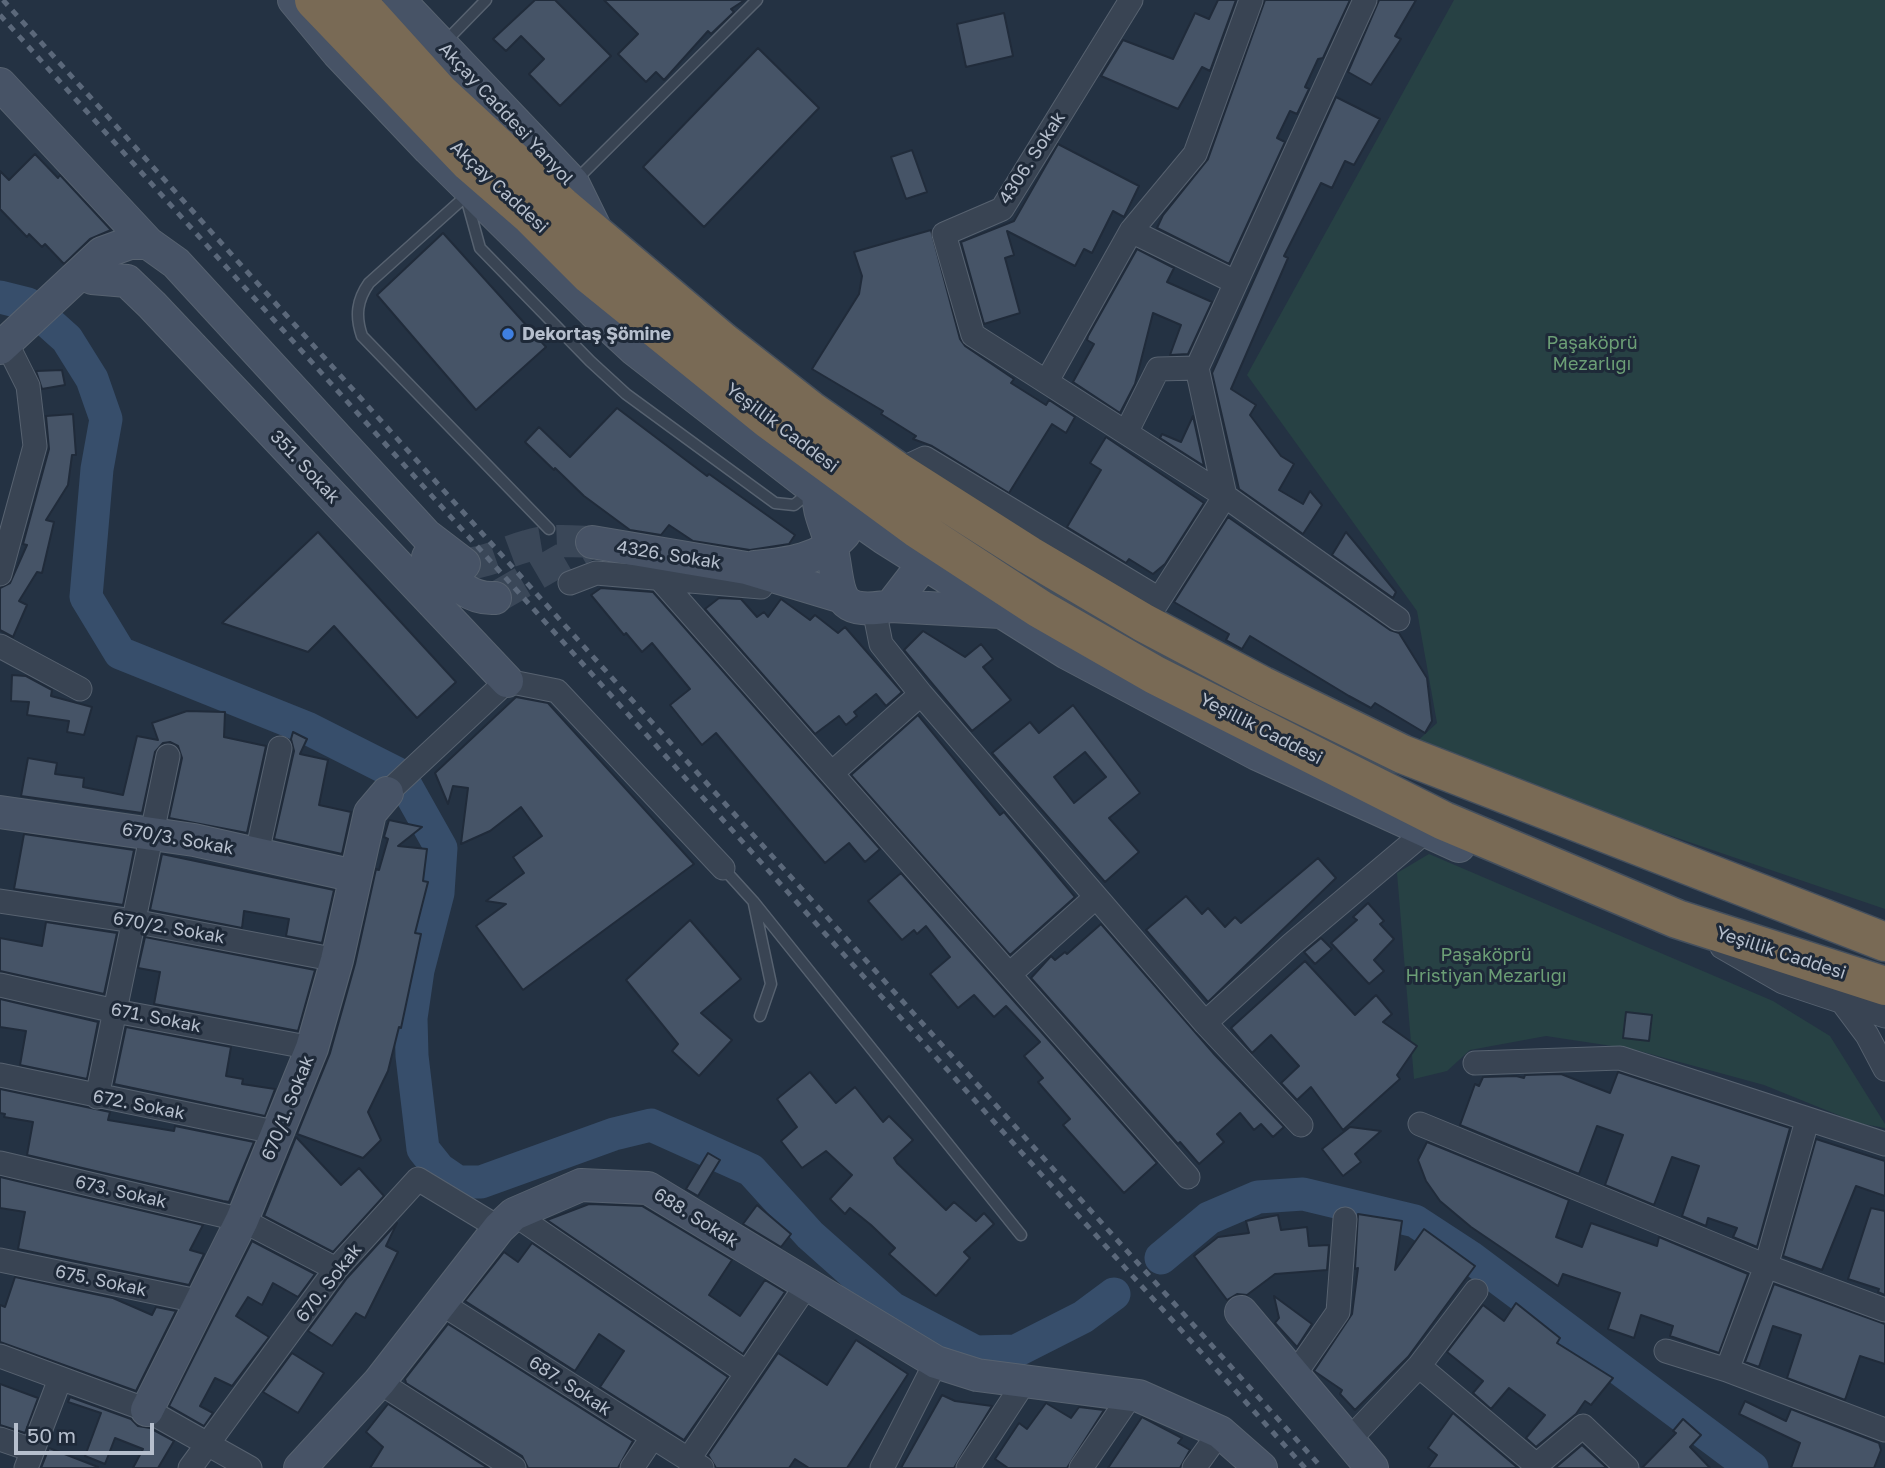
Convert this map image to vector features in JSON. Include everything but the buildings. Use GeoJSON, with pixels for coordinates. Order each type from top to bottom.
{"type":"FeatureCollection","features":[{"type":"Feature","properties":{"kind":"highway","name":"Akçay Caddesi"},"geometry":{"type":"LineString","coordinates":[[314,0],[470,163],[531,215],[590,275],[709,352]]}},
{"type":"Feature","properties":{"kind":"highway","name":"Akçay Caddesi"},"geometry":{"type":"LineString","coordinates":[[356,0],[440,93],[599,236],[709,352]]}},
{"type":"Feature","properties":{"kind":"highway","name":"Yeşillik Caddesi"},"geometry":{"type":"LineString","coordinates":[[709,352],[810,410],[876,496],[932,553],[1040,609],[1155,675],[1368,785],[1583,880],[1677,919],[1885,986]]}},
{"type":"Feature","properties":{"kind":"highway","name":"Yeşillik Caddesi"},"geometry":{"type":"LineString","coordinates":[[876,496],[962,513],[1152,611],[1263,687],[1402,754],[1885,942]]}},
{"type":"Feature","properties":{"kind":"street"},"geometry":{"type":"LineString","coordinates":[[293,0],[347,63],[463,187],[634,349],[816,490],[876,496]]}},
{"type":"Feature","properties":{"kind":"street","name":"Akçay Caddesi Yanyol"},"geometry":{"type":"LineString","coordinates":[[399,0],[573,183],[599,236]]}},
{"type":"Feature","properties":{"kind":"street","name":"4306. Sokak"},"geometry":{"type":"LineString","coordinates":[[1046,381],[973,335],[944,234],[1002,209],[1131,0]]}},
{"type":"Feature","properties":{"kind":"street"},"geometry":{"type":"LineString","coordinates":[[1251,0],[1195,154],[1131,230],[1046,381],[1225,496],[1398,619]]}},
{"type":"Feature","properties":{"kind":"street"},"geometry":{"type":"LineString","coordinates":[[757,572],[793,563],[832,548],[876,496],[925,458],[1152,611],[1225,496],[1197,368],[1365,0]]}},
{"type":"Feature","properties":{"kind":"street"},"geometry":{"type":"LineString","coordinates":[[0,84],[148,243],[177,263],[426,535],[464,564]]}},
{"type":"Feature","properties":{"kind":"street"},"geometry":{"type":"LineString","coordinates":[[1131,230],[1236,282]]}},
{"type":"Feature","properties":{"kind":"street"},"geometry":{"type":"LineString","coordinates":[[0,574],[35,446],[28,386],[8,341],[47,307],[62,287],[102,253],[130,243],[148,243]]}},
{"type":"Feature","properties":{"kind":"street","name":"351. Sokak"},"geometry":{"type":"LineString","coordinates":[[47,307],[115,264],[139,261],[172,286],[412,542],[466,592],[479,599],[495,598]]}},
{"type":"Feature","properties":{"kind":"street","name":"351. Sokak"},"geometry":{"type":"LineString","coordinates":[[92,278],[127,281],[152,305],[507,681]]}},
{"type":"Feature","properties":{"kind":"street"},"geometry":{"type":"LineString","coordinates":[[1127,431],[1158,369],[1197,368]]}},
{"type":"Feature","properties":{"kind":"street"},"geometry":{"type":"LineString","coordinates":[[816,490],[818,513],[832,548],[839,596]]}},
{"type":"Feature","properties":{"kind":"street"},"geometry":{"type":"LineString","coordinates":[[962,513],[932,553],[882,607],[881,644],[921,695],[1205,1023],[1301,1125]]}},
{"type":"Feature","properties":{"kind":"street","name":"4326. Sokak"},"geometry":{"type":"LineString","coordinates":[[592,542],[757,572]]}},
{"type":"Feature","properties":{"kind":"street"},"geometry":{"type":"LineString","coordinates":[[932,553],[1003,612],[1068,653],[1257,754],[1424,832],[1478,854],[1583,880]]}},
{"type":"Feature","properties":{"kind":"street"},"geometry":{"type":"LineString","coordinates":[[570,583],[596,573],[761,587],[757,572]]}},
{"type":"Feature","properties":{"kind":"street"},"geometry":{"type":"LineString","coordinates":[[757,572],[839,596],[847,604],[1003,612]]}},
{"type":"Feature","properties":{"kind":"street"},"geometry":{"type":"LineString","coordinates":[[659,578],[1012,974],[1188,1177]]}},
{"type":"Feature","properties":{"kind":"street"},"geometry":{"type":"LineString","coordinates":[[0,646],[80,689]]}},
{"type":"Feature","properties":{"kind":"street"},"geometry":{"type":"LineString","coordinates":[[387,793],[507,681],[557,691],[723,868]]}},
{"type":"Feature","properties":{"kind":"street"},"geometry":{"type":"LineString","coordinates":[[832,773],[921,695]]}},
{"type":"Feature","properties":{"kind":"street"},"geometry":{"type":"LineString","coordinates":[[257,853],[281,748]]}},
{"type":"Feature","properties":{"kind":"street"},"geometry":{"type":"LineString","coordinates":[[97,1097],[168,756]]}},
{"type":"Feature","properties":{"kind":"street","name":"670/1. Sokak"},"geometry":{"type":"LineString","coordinates":[[147,1410],[242,1220],[279,1133],[312,1048],[337,960],[370,813],[387,793]]}},
{"type":"Feature","properties":{"kind":"street","name":"670/3. Sokak"},"geometry":{"type":"LineString","coordinates":[[0,812],[151,832],[355,876]]}},
{"type":"Feature","properties":{"kind":"street"},"geometry":{"type":"LineString","coordinates":[[1205,1023],[1292,944],[1424,832]]}},
{"type":"Feature","properties":{"kind":"street"},"geometry":{"type":"LineString","coordinates":[[1012,974],[1096,897]]}},
{"type":"Feature","properties":{"kind":"street","name":"670/2. Sokak"},"geometry":{"type":"LineString","coordinates":[[0,901],[133,921],[337,960]]}},
{"type":"Feature","properties":{"kind":"street"},"geometry":{"type":"LineString","coordinates":[[1677,919],[1783,982],[1885,1016]]}},
{"type":"Feature","properties":{"kind":"street","name":"671. Sokak"},"geometry":{"type":"LineString","coordinates":[[0,985],[115,1011],[312,1048]]}},
{"type":"Feature","properties":{"kind":"street"},"geometry":{"type":"LineString","coordinates":[[1843,1003],[1876,1036],[1885,1069]]}},
{"type":"Feature","properties":{"kind":"street"},"geometry":{"type":"LineString","coordinates":[[1475,1063],[1620,1058],[1807,1121],[1885,1144]]}},
{"type":"Feature","properties":{"kind":"street","name":"672. Sokak"},"geometry":{"type":"LineString","coordinates":[[0,1075],[279,1133]]}},
{"type":"Feature","properties":{"kind":"street"},"geometry":{"type":"LineString","coordinates":[[1727,1370],[1766,1266],[1807,1121]]}},
{"type":"Feature","properties":{"kind":"street"},"geometry":{"type":"LineString","coordinates":[[1420,1124],[1766,1266],[1885,1310]]}},
{"type":"Feature","properties":{"kind":"street","name":"673. Sokak"},"geometry":{"type":"LineString","coordinates":[[0,1163],[242,1220],[336,1269]]}},
{"type":"Feature","properties":{"kind":"street","name":"670. Sokak"},"geometry":{"type":"LineString","coordinates":[[190,1468],[336,1269],[418,1179],[506,1221]]}},
{"type":"Feature","properties":{"kind":"street","name":"688. Sokak"},"geometry":{"type":"LineString","coordinates":[[300,1468],[379,1382],[439,1302],[506,1221],[581,1185],[648,1188],[806,1286],[936,1362],[977,1375],[1135,1395],[1220,1432],[1261,1468]]}},
{"type":"Feature","properties":{"kind":"street"},"geometry":{"type":"LineString","coordinates":[[1295,1374],[1338,1312],[1345,1219]]}},
{"type":"Feature","properties":{"kind":"street"},"geometry":{"type":"LineString","coordinates":[[506,1221],[747,1373]]}},
{"type":"Feature","properties":{"kind":"street","name":"675. Sokak"},"geometry":{"type":"LineString","coordinates":[[0,1260],[202,1302]]}},
{"type":"Feature","properties":{"kind":"street"},"geometry":{"type":"LineString","coordinates":[[695,1464],[747,1373],[806,1286]]}},
{"type":"Feature","properties":{"kind":"street"},"geometry":{"type":"LineString","coordinates":[[1348,1441],[1419,1366],[1476,1291]]}},
{"type":"Feature","properties":{"kind":"street","name":"687. Sokak"},"geometry":{"type":"LineString","coordinates":[[439,1302],[695,1464]]}},
{"type":"Feature","properties":{"kind":"street"},"geometry":{"type":"LineString","coordinates":[[1241,1312],[1371,1468]]}},
{"type":"Feature","properties":{"kind":"street"},"geometry":{"type":"LineString","coordinates":[[1666,1351],[1727,1370],[1884,1429]]}},
{"type":"Feature","properties":{"kind":"street"},"geometry":{"type":"LineString","coordinates":[[0,1356],[147,1410],[250,1468]]}},
{"type":"Feature","properties":{"kind":"street"},"geometry":{"type":"LineString","coordinates":[[882,1468],[936,1362]]}},
{"type":"Feature","properties":{"kind":"street"},"geometry":{"type":"LineString","coordinates":[[1419,1366],[1534,1466],[1583,1426],[1627,1468]]}},
{"type":"Feature","properties":{"kind":"street"},"geometry":{"type":"LineString","coordinates":[[0,1439],[29,1459],[60,1379]]}},
{"type":"Feature","properties":{"kind":"street"},"geometry":{"type":"LineString","coordinates":[[968,1468],[1024,1381]]}},
{"type":"Feature","properties":{"kind":"street"},"geometry":{"type":"LineString","coordinates":[[379,1382],[514,1468]]}},
{"type":"Feature","properties":{"kind":"street"},"geometry":{"type":"LineString","coordinates":[[1081,1468],[1135,1395]]}},
{"type":"Feature","properties":{"kind":"street"},"geometry":{"type":"LineString","coordinates":[[1194,1468],[1220,1432]]}},
{"type":"Feature","properties":{"kind":"street"},"geometry":{"type":"LineString","coordinates":[[632,1468],[652,1438]]}},
{"type":"Feature","properties":{"kind":"lane"},"geometry":{"type":"LineString","coordinates":[[442,45],[486,0]]}},
{"type":"Feature","properties":{"kind":"lane"},"geometry":{"type":"LineString","coordinates":[[573,183],[757,0]]}},
{"type":"Feature","properties":{"kind":"lane"},"geometry":{"type":"LineString","coordinates":[[463,187],[369,283],[359,301],[359,328],[362,335],[549,528]]}},
{"type":"Feature","properties":{"kind":"lane"},"geometry":{"type":"LineString","coordinates":[[723,868],[753,901],[1021,1235]]}},
{"type":"Feature","properties":{"kind":"lane"},"geometry":{"type":"LineString","coordinates":[[753,901],[771,984],[760,1016]]}},
{"type":"Feature","properties":{"kind":"green space","name":"Paşaköprü Mezarlığı"},"geometry":{"type":"Polygon","coordinates":[[[1454,0],[1885,0],[1885,909],[1411,747],[1437,723],[1417,611],[1247,375],[1454,0]]]}},
{"type":"Feature","properties":{"kind":"green space","name":"Paşaköprü Hristiyan Mezarlığı"},"geometry":{"type":"Polygon","coordinates":[[[1429,854],[1773,1001],[1830,1036],[1885,1128],[1858,1123],[1764,1085],[1632,1049],[1546,1036],[1470,1050],[1447,1071],[1414,1079],[1397,873],[1429,854]]]}},
{"type":"Feature","properties":{"kind":"waterway"},"geometry":{"type":"LineString","coordinates":[[0,297],[28,304],[67,339],[92,379],[106,419],[97,469],[86,597],[120,653],[307,728],[400,775],[441,848],[438,893],[418,970],[411,1018],[412,1056],[423,1149],[439,1169],[458,1182],[481,1182],[614,1134],[651,1125],[751,1170],[810,1235],[892,1308],[976,1352],[1016,1351],[1083,1317],[1114,1294]]}},
{"type":"Feature","properties":{"kind":"waterway"},"geometry":{"type":"LineString","coordinates":[[1161,1258],[1209,1218],[1258,1197],[1303,1194],[1415,1221],[1470,1257],[1752,1468]]}},
{"type":"Feature","properties":{"kind":"tunnel"},"geometry":{"type":"LineString","coordinates":[[464,564],[480,562],[543,542],[592,542]]}},
{"type":"Feature","properties":{"kind":"tunnel"},"geometry":{"type":"LineString","coordinates":[[495,598],[592,542]]}},
{"type":"Feature","properties":{"kind":"railway"},"geometry":{"type":"LineString","coordinates":[[3,0],[1322,1468]]}},
{"type":"Feature","properties":{"kind":"railway"},"geometry":{"type":"LineString","coordinates":[[0,15],[1305,1468]]}},
{"type":"Feature","properties":{"kind":"place","name":"Dekortaş Şömine"},"geometry":{"type":"Point","coordinates":[508,334]}}]}
